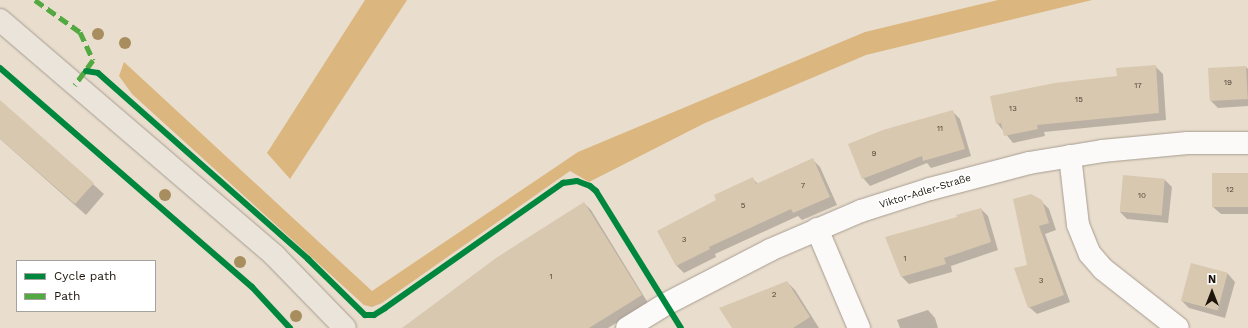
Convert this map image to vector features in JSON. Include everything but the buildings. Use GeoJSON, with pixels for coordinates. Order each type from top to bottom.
{"type":"FeatureCollection","features":[{"type":"Feature","properties":{"kind":"main road"},"geometry":{"type":"LineString","coordinates":[[0,20],[275,256],[341,325]]}},
{"type":"Feature","properties":{"kind":"street","name":"Viktor-Adler-Straße"},"geometry":{"type":"LineString","coordinates":[[627,328],[722,274],[818,229],[878,205],[958,181],[1070,156],[1156,145],[1248,143]]}},
{"type":"Feature","properties":{"kind":"street"},"geometry":{"type":"LineString","coordinates":[[1070,156],[1078,225],[1090,254],[1103,269],[1178,328]]}},
{"type":"Feature","properties":{"kind":"street"},"geometry":{"type":"LineString","coordinates":[[818,229],[859,328]]}},
{"type":"Feature","properties":{"kind":"shaded area"},"geometry":{"type":"Polygon","coordinates":[[[365,0],[407,0],[290,179],[267,153],[365,0]]]}},
{"type":"Feature","properties":{"kind":"shaded area"},"geometry":{"type":"Polygon","coordinates":[[[998,0],[1092,0],[866,55],[705,123],[589,182],[570,171],[382,303],[372,307],[364,305],[132,94],[119,76],[124,62],[372,291],[578,152],[865,32],[998,0]]]}},
{"type":"Feature","properties":{"kind":"marked path"},"geometry":{"type":"LineString","coordinates":[[35,0],[80,32],[93,60],[75,85]]}},
{"type":"Feature","properties":{"kind":"cycle path"},"geometry":{"type":"LineString","coordinates":[[0,68],[252,287],[290,328]]}},
{"type":"Feature","properties":{"kind":"cycle path"},"geometry":{"type":"LineString","coordinates":[[86,71],[98,73],[308,259],[365,315],[374,315],[385,308],[563,183],[577,181],[590,186],[596,191],[681,328]]}}]}
